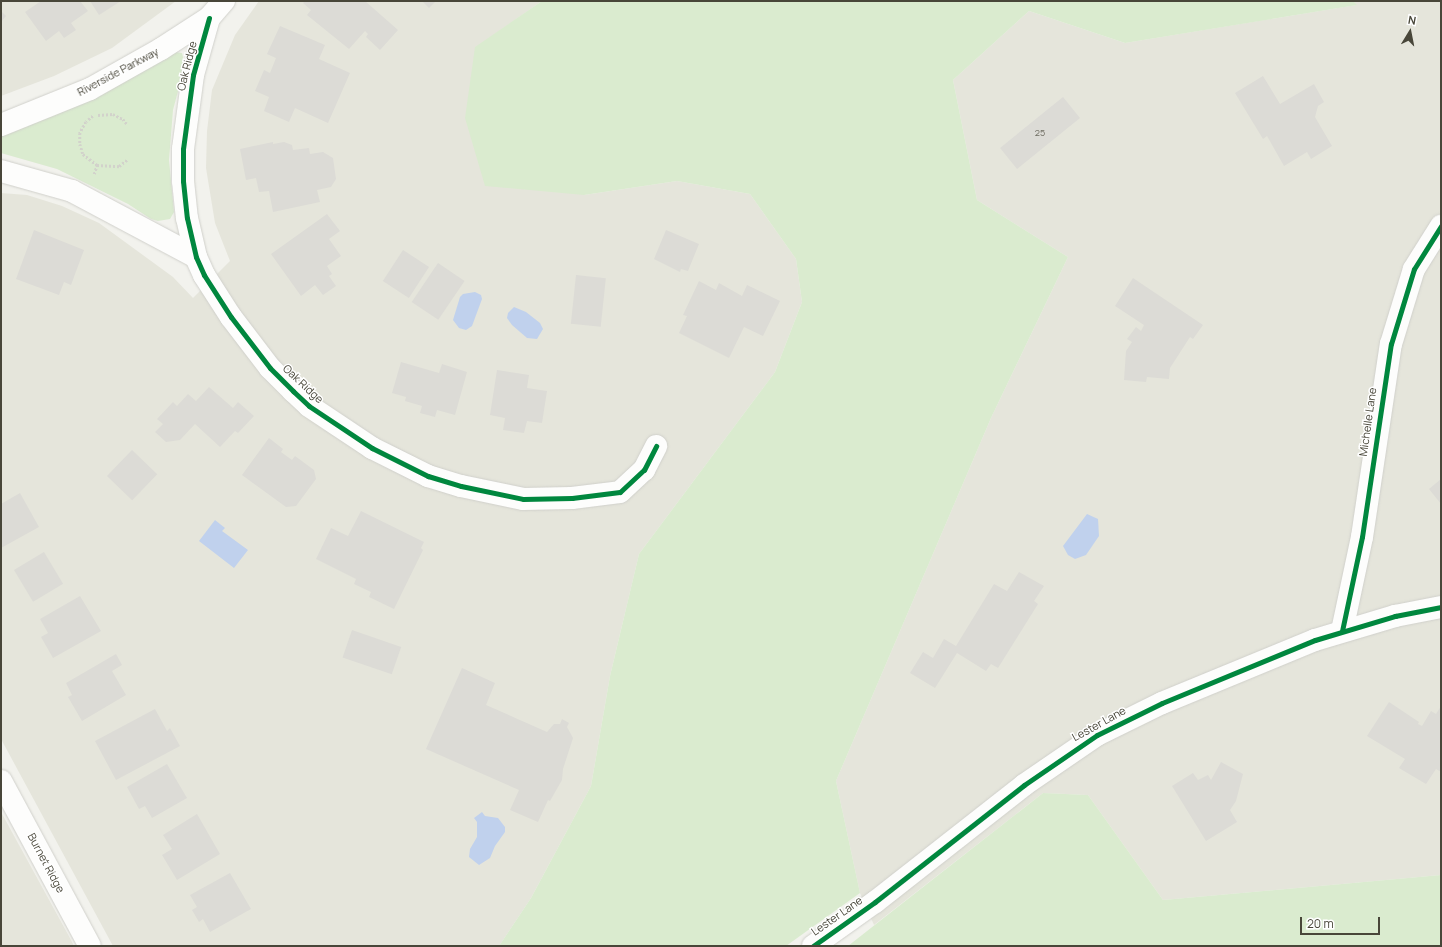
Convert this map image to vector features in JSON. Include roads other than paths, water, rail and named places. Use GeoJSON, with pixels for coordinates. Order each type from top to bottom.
{"type":"FeatureCollection","features":[{"type":"Feature","properties":{"kind":"street","name":"Riverside Parkway"},"geometry":{"type":"LineString","coordinates":[[1,125],[90,89],[161,49],[209,18],[224,1]]}},
{"type":"Feature","properties":{"kind":"street","name":"Oak Ridge"},"geometry":{"type":"LineString","coordinates":[[209,18],[193,75],[184,149],[186,204],[196,257],[204,275],[231,317],[270,368],[309,406],[372,448],[428,476],[461,486],[523,499],[597,496],[620,492],[644,470],[656,446]]}},
{"type":"Feature","properties":{"kind":"street"},"geometry":{"type":"LineString","coordinates":[[1,171],[39,180],[85,197],[184,252],[196,257]]}},
{"type":"Feature","properties":{"kind":"street","name":"Michelle Lane"},"geometry":{"type":"LineString","coordinates":[[1342,631],[1362,537],[1391,344],[1414,269],[1441,226]]}},
{"type":"Feature","properties":{"kind":"street","name":"Lester Lane"},"geometry":{"type":"LineString","coordinates":[[813,946],[875,902],[1024,785],[1097,735],[1162,703],[1342,631],[1441,607]]}},
{"type":"Feature","properties":{"kind":"street","name":"Burnet Ridge"},"geometry":{"type":"LineString","coordinates":[[1,781],[90,946]]}},
{"type":"Feature","properties":{"kind":"water"},"geometry":{"type":"Polygon","coordinates":[[[475,292],[481,295],[482,299],[472,326],[466,330],[459,328],[453,320],[460,297],[463,294],[475,292]]]}},
{"type":"Feature","properties":{"kind":"water"},"geometry":{"type":"Polygon","coordinates":[[[514,307],[526,312],[540,323],[543,329],[537,339],[527,338],[512,325],[507,318],[508,313],[514,307]]]}},
{"type":"Feature","properties":{"kind":"water"},"geometry":{"type":"Polygon","coordinates":[[[1087,514],[1098,519],[1099,536],[1086,555],[1075,559],[1068,555],[1063,546],[1087,514]]]}},
{"type":"Feature","properties":{"kind":"water"},"geometry":{"type":"Polygon","coordinates":[[[215,520],[225,528],[222,531],[248,550],[234,568],[199,541],[215,520]]]}},
{"type":"Feature","properties":{"kind":"water"},"geometry":{"type":"Polygon","coordinates":[[[482,812],[485,816],[498,818],[505,827],[505,832],[495,846],[490,858],[479,865],[469,857],[470,849],[477,837],[477,822],[474,818],[482,812]]]}}]}
